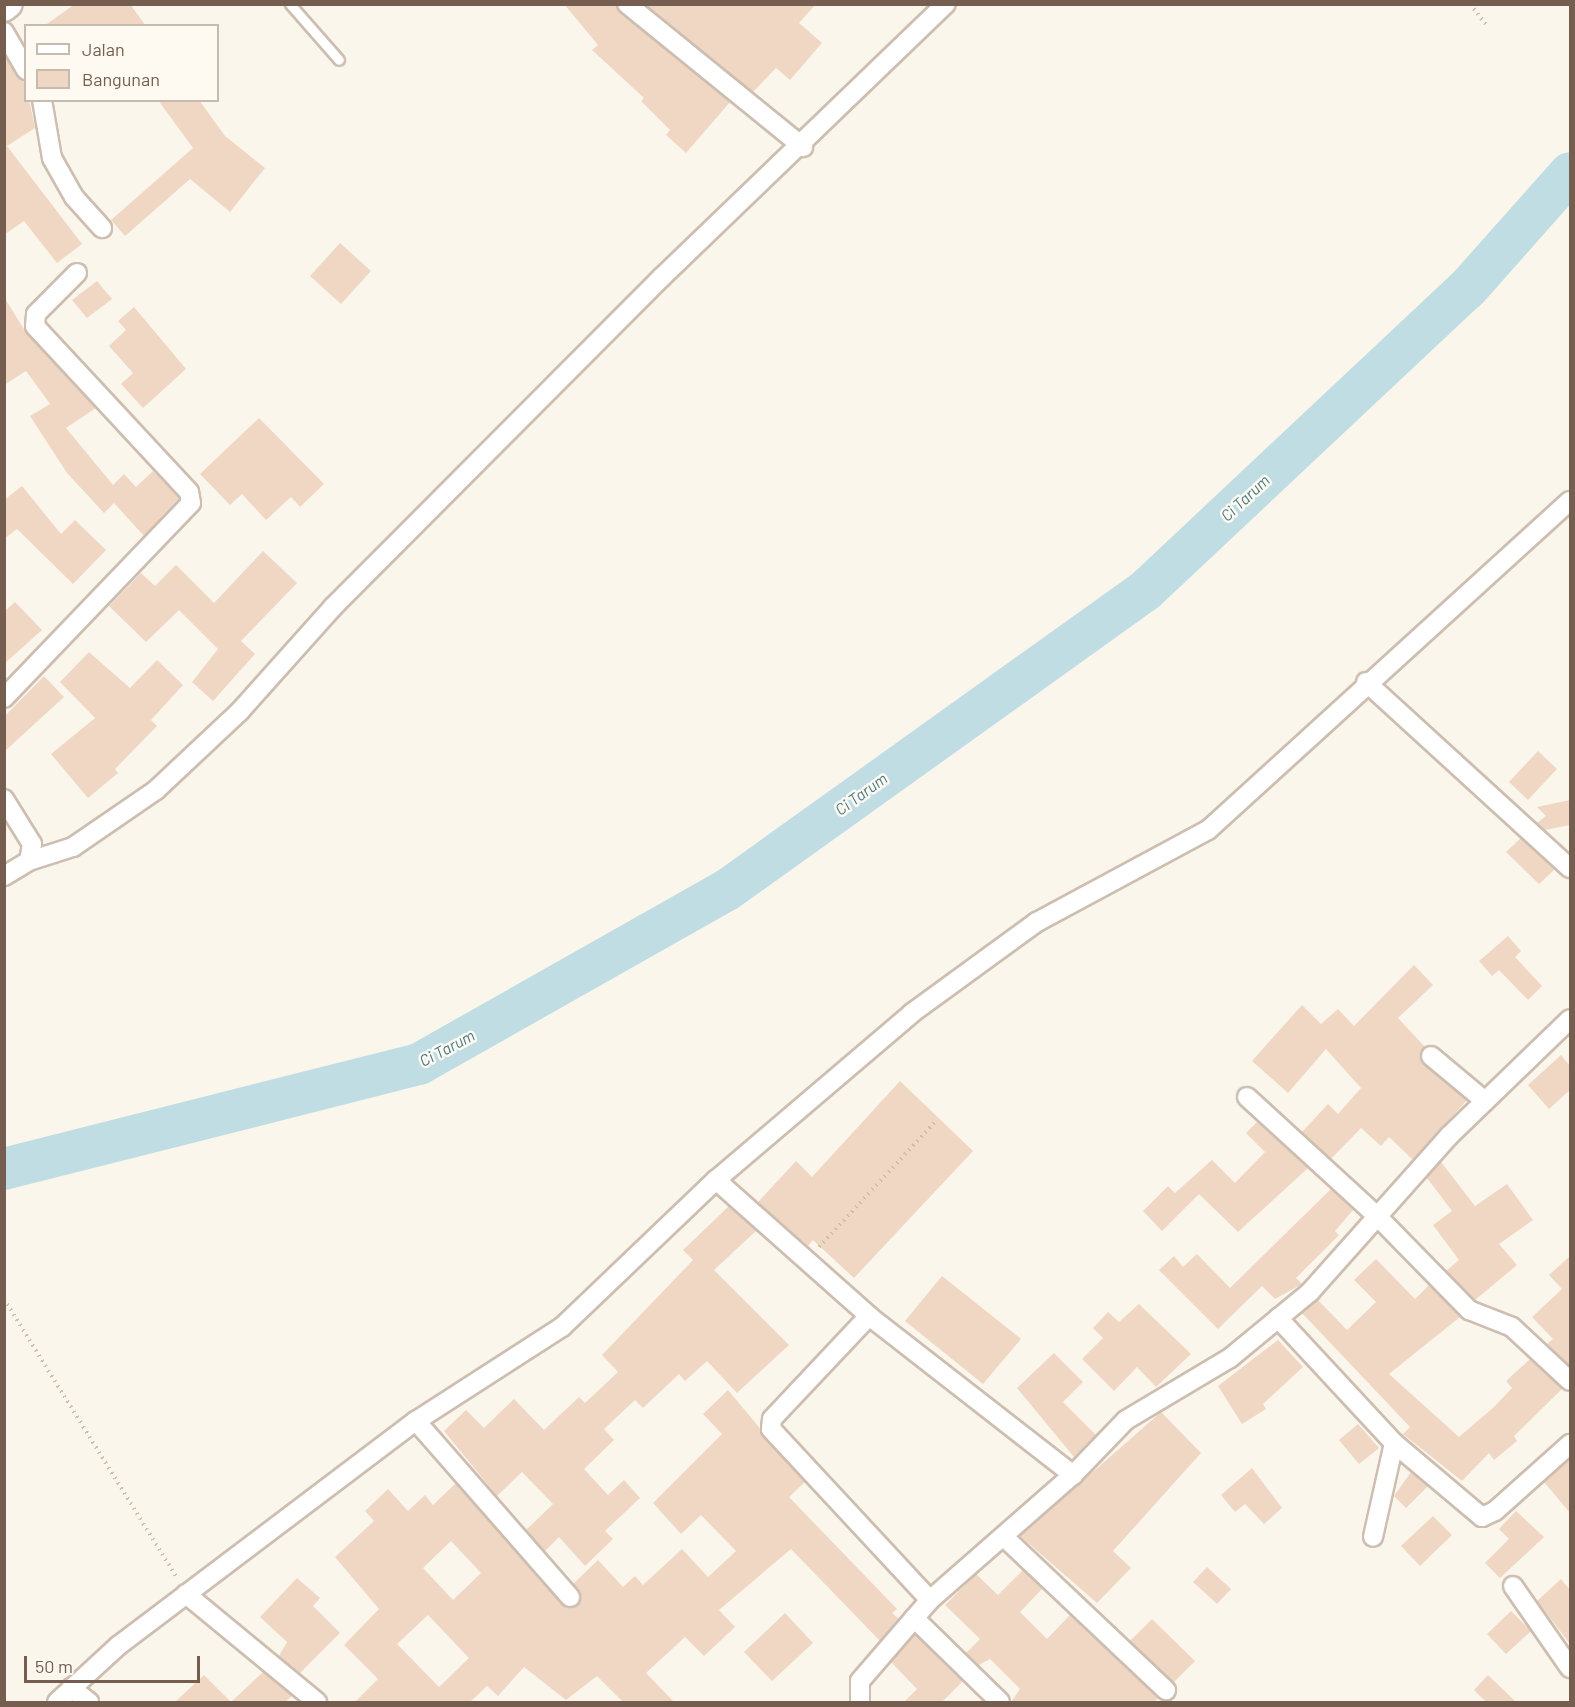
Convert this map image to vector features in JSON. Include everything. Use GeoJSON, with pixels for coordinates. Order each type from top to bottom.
{"type":"FeatureCollection","features":[{"type":"Feature","properties":{"kind":"main road"},"geometry":{"type":"LineString","coordinates":[[4,8],[9,4]]}},
{"type":"Feature","properties":{"kind":"street"},"geometry":{"type":"LineString","coordinates":[[627,4],[802,147]]}},
{"type":"Feature","properties":{"kind":"street"},"geometry":{"type":"LineString","coordinates":[[4,876],[29,861],[73,847],[156,790],[662,277],[802,147],[946,4]]}},
{"type":"Feature","properties":{"kind":"street"},"geometry":{"type":"LineString","coordinates":[[4,32],[24,67]]}},
{"type":"Feature","properties":{"kind":"street"},"geometry":{"type":"LineString","coordinates":[[42,102],[52,158],[74,197],[102,228]]}},
{"type":"Feature","properties":{"kind":"street"},"geometry":{"type":"LineString","coordinates":[[4,699],[191,503],[189,492],[35,326],[36,314],[78,273]]}},
{"type":"Feature","properties":{"kind":"street"},"geometry":{"type":"LineString","coordinates":[[57,1702],[186,1594],[416,1421],[562,1327],[716,1180],[912,1013],[1037,922],[1208,830],[1366,682],[1570,501]]}},
{"type":"Feature","properties":{"kind":"street"},"geometry":{"type":"LineString","coordinates":[[1366,682],[1570,868]]}},
{"type":"Feature","properties":{"kind":"street"},"geometry":{"type":"LineString","coordinates":[[4,799],[31,840],[29,861]]}},
{"type":"Feature","properties":{"kind":"street"},"geometry":{"type":"LineString","coordinates":[[860,1702],[860,1681],[930,1600],[1073,1475],[1126,1420],[1230,1358],[1310,1292],[1377,1216],[1485,1101],[1570,1019]]}},
{"type":"Feature","properties":{"kind":"street"},"geometry":{"type":"LineString","coordinates":[[1431,1056],[1485,1101]]}},
{"type":"Feature","properties":{"kind":"street"},"geometry":{"type":"LineString","coordinates":[[1247,1097],[1377,1216],[1469,1310],[1512,1327],[1570,1381]]}},
{"type":"Feature","properties":{"kind":"street"},"geometry":{"type":"LineString","coordinates":[[716,1180],[869,1316],[1073,1475]]}},
{"type":"Feature","properties":{"kind":"street"},"geometry":{"type":"LineString","coordinates":[[869,1316],[772,1419],[771,1429],[930,1600]]}},
{"type":"Feature","properties":{"kind":"street"},"geometry":{"type":"LineString","coordinates":[[1278,1318],[1394,1443],[1482,1517],[1495,1511],[1570,1443],[1570,1434]]}},
{"type":"Feature","properties":{"kind":"street"},"geometry":{"type":"LineString","coordinates":[[416,1421],[570,1597]]}},
{"type":"Feature","properties":{"kind":"street"},"geometry":{"type":"LineString","coordinates":[[1373,1537],[1394,1443]]}},
{"type":"Feature","properties":{"kind":"street"},"geometry":{"type":"LineString","coordinates":[[1004,1537],[1166,1689]]}},
{"type":"Feature","properties":{"kind":"street"},"geometry":{"type":"LineString","coordinates":[[1513,1586],[1570,1668]]}},
{"type":"Feature","properties":{"kind":"street"},"geometry":{"type":"LineString","coordinates":[[186,1594],[317,1702]]}},
{"type":"Feature","properties":{"kind":"street"},"geometry":{"type":"LineString","coordinates":[[914,1618],[1000,1702]]}},
{"type":"Feature","properties":{"kind":"street"},"geometry":{"type":"LineString","coordinates":[[71,1688],[89,1702]]}},
{"type":"Feature","properties":{"kind":"lane"},"geometry":{"type":"LineString","coordinates":[[290,4],[339,60]]}},
{"type":"Feature","properties":{"kind":"path"},"geometry":{"type":"LineString","coordinates":[[1470,4],[1488,27]]}},
{"type":"Feature","properties":{"kind":"path"},"geometry":{"type":"LineString","coordinates":[[806,1261],[935,1122]]}},
{"type":"Feature","properties":{"kind":"path"},"geometry":{"type":"LineString","coordinates":[[4,1299],[186,1594]]}},
{"type":"Feature","properties":{"kind":"building"},"geometry":{"type":"Polygon","coordinates":[[[75,4],[130,4],[145,24],[47,24],[75,4]]]}},
{"type":"Feature","properties":{"kind":"building"},"geometry":{"type":"Polygon","coordinates":[[[564,4],[616,4],[730,102],[686,153],[666,135],[670,130],[641,101],[644,98],[592,50],[598,45],[564,4]]]}},
{"type":"Feature","properties":{"kind":"building"},"geometry":{"type":"Polygon","coordinates":[[[645,4],[816,4],[799,23],[822,43],[790,80],[776,68],[753,92],[645,4]]]}},
{"type":"Feature","properties":{"kind":"building"},"geometry":{"type":"Polygon","coordinates":[[[4,55],[24,82],[24,102],[30,102],[35,128],[7,146],[82,244],[57,263],[24,221],[4,235],[4,55]]]}},
{"type":"Feature","properties":{"kind":"building"},"geometry":{"type":"Polygon","coordinates":[[[159,102],[200,102],[225,136],[265,168],[230,212],[190,179],[125,236],[111,220],[193,148],[159,102]]]}},
{"type":"Feature","properties":{"kind":"building"},"geometry":{"type":"Polygon","coordinates":[[[340,243],[371,271],[341,304],[310,276],[340,243]]]}},
{"type":"Feature","properties":{"kind":"building"},"geometry":{"type":"Polygon","coordinates":[[[97,281],[112,299],[87,318],[72,300],[97,281]]]}},
{"type":"Feature","properties":{"kind":"building"},"geometry":{"type":"Polygon","coordinates":[[[4,297],[27,334],[96,408],[66,428],[113,485],[124,474],[136,487],[153,471],[179,498],[144,536],[114,503],[104,513],[67,473],[30,416],[50,404],[26,371],[4,385],[4,297]]]}},
{"type":"Feature","properties":{"kind":"building"},"geometry":{"type":"Polygon","coordinates":[[[134,307],[186,369],[143,408],[121,384],[133,373],[109,346],[126,330],[118,321],[134,307]]]}},
{"type":"Feature","properties":{"kind":"building"},"geometry":{"type":"Polygon","coordinates":[[[259,418],[324,484],[300,507],[291,497],[266,520],[242,494],[230,505],[200,474],[259,418]]]}},
{"type":"Feature","properties":{"kind":"building"},"geometry":{"type":"Polygon","coordinates":[[[22,486],[61,534],[75,520],[106,550],[73,584],[17,529],[4,539],[4,500],[22,486]]]}},
{"type":"Feature","properties":{"kind":"building"},"geometry":{"type":"Polygon","coordinates":[[[263,551],[297,583],[241,641],[255,654],[213,701],[192,682],[218,649],[179,610],[146,642],[109,606],[141,573],[155,586],[176,565],[214,603],[263,551]]]}},
{"type":"Feature","properties":{"kind":"building"},"geometry":{"type":"Polygon","coordinates":[[[15,602],[42,630],[4,664],[4,612],[15,602]]]}},
{"type":"Feature","properties":{"kind":"building"},"geometry":{"type":"Polygon","coordinates":[[[89,652],[130,688],[157,660],[183,685],[151,720],[157,726],[115,769],[118,773],[88,798],[51,754],[95,718],[60,682],[89,652]]]}},
{"type":"Feature","properties":{"kind":"building"},"geometry":{"type":"Polygon","coordinates":[[[44,676],[64,697],[4,752],[4,717],[44,676]]]}},
{"type":"Feature","properties":{"kind":"building"},"geometry":{"type":"Polygon","coordinates":[[[1538,751],[1557,769],[1528,800],[1509,782],[1538,751]]]}},
{"type":"Feature","properties":{"kind":"building"},"geometry":{"type":"Polygon","coordinates":[[[1570,800],[1570,825],[1545,830],[1537,823],[1546,816],[1537,807],[1570,800]]]}},
{"type":"Feature","properties":{"kind":"building"},"geometry":{"type":"Polygon","coordinates":[[[1521,838],[1555,869],[1539,884],[1506,852],[1521,838]]]}},
{"type":"Feature","properties":{"kind":"building"},"geometry":{"type":"Polygon","coordinates":[[[1508,936],[1521,951],[1515,957],[1542,986],[1528,1000],[1499,970],[1492,976],[1479,961],[1508,936]]]}},
{"type":"Feature","properties":{"kind":"building"},"geometry":{"type":"Polygon","coordinates":[[[1414,965],[1433,985],[1398,1018],[1425,1047],[1420,1055],[1423,1064],[1467,1100],[1413,1160],[1389,1137],[1381,1146],[1361,1128],[1331,1159],[1302,1132],[1328,1104],[1338,1114],[1361,1088],[1326,1049],[1288,1093],[1252,1061],[1302,1005],[1321,1024],[1338,1009],[1354,1026],[1414,965]]]}},
{"type":"Feature","properties":{"kind":"building"},"geometry":{"type":"Polygon","coordinates":[[[1561,1055],[1570,1066],[1570,1090],[1549,1109],[1528,1085],[1561,1055]]]}},
{"type":"Feature","properties":{"kind":"building"},"geometry":{"type":"Polygon","coordinates":[[[900,1081],[973,1151],[854,1278],[813,1240],[808,1246],[758,1202],[796,1161],[812,1177],[900,1081]]]}},
{"type":"Feature","properties":{"kind":"building"},"geometry":{"type":"Polygon","coordinates":[[[1257,1122],[1308,1168],[1238,1232],[1199,1194],[1162,1231],[1143,1211],[1168,1186],[1175,1193],[1212,1160],[1235,1183],[1265,1152],[1246,1133],[1257,1122]]]}},
{"type":"Feature","properties":{"kind":"building"},"geometry":{"type":"Polygon","coordinates":[[[1441,1162],[1475,1206],[1507,1184],[1533,1220],[1499,1244],[1517,1265],[1475,1300],[1446,1271],[1459,1260],[1433,1225],[1452,1211],[1427,1178],[1441,1162]]]}},
{"type":"Feature","properties":{"kind":"building"},"geometry":{"type":"Polygon","coordinates":[[[1331,1189],[1353,1210],[1335,1231],[1339,1235],[1296,1278],[1302,1284],[1275,1299],[1262,1286],[1218,1329],[1159,1270],[1174,1256],[1183,1267],[1197,1254],[1230,1288],[1331,1189]]]}},
{"type":"Feature","properties":{"kind":"building"},"geometry":{"type":"Polygon","coordinates":[[[729,1206],[756,1231],[714,1270],[789,1345],[737,1393],[707,1361],[685,1381],[679,1374],[643,1408],[635,1400],[604,1429],[614,1440],[584,1469],[608,1495],[624,1480],[640,1498],[605,1531],[613,1539],[585,1566],[559,1537],[545,1551],[526,1530],[553,1504],[522,1472],[497,1496],[444,1431],[466,1410],[484,1428],[514,1399],[544,1430],[579,1397],[585,1403],[618,1372],[602,1355],[693,1260],[683,1250],[729,1206]]]}},
{"type":"Feature","properties":{"kind":"building"},"geometry":{"type":"Polygon","coordinates":[[[1570,1256],[1570,1366],[1547,1344],[1553,1339],[1532,1317],[1562,1289],[1549,1275],[1570,1256]]]}},
{"type":"Feature","properties":{"kind":"building"},"geometry":{"type":"Polygon","coordinates":[[[1376,1259],[1415,1299],[1429,1285],[1460,1317],[1389,1374],[1459,1437],[1512,1388],[1506,1381],[1530,1359],[1562,1389],[1514,1436],[1517,1441],[1494,1460],[1489,1453],[1462,1481],[1403,1434],[1410,1427],[1302,1313],[1318,1300],[1347,1330],[1376,1302],[1354,1280],[1376,1259]]]}},
{"type":"Feature","properties":{"kind":"building"},"geometry":{"type":"Polygon","coordinates":[[[942,1276],[1021,1339],[983,1384],[905,1321],[942,1276]]]}},
{"type":"Feature","properties":{"kind":"building"},"geometry":{"type":"Polygon","coordinates":[[[1139,1304],[1191,1354],[1156,1387],[1137,1367],[1114,1391],[1082,1359],[1103,1338],[1093,1328],[1108,1312],[1119,1322],[1139,1304]]]}},
{"type":"Feature","properties":{"kind":"building"},"geometry":{"type":"Polygon","coordinates":[[[1278,1340],[1303,1367],[1263,1404],[1266,1409],[1242,1424],[1218,1386],[1278,1340]]]}},
{"type":"Feature","properties":{"kind":"building"},"geometry":{"type":"Polygon","coordinates":[[[1054,1353],[1083,1382],[1063,1402],[1096,1435],[1074,1457],[1017,1388],[1054,1353]]]}},
{"type":"Feature","properties":{"kind":"building"},"geometry":{"type":"Polygon","coordinates":[[[728,1390],[805,1482],[789,1497],[897,1609],[892,1613],[899,1619],[880,1641],[791,1549],[719,1610],[735,1627],[704,1656],[685,1637],[646,1673],[674,1702],[623,1702],[597,1676],[566,1700],[524,1667],[498,1696],[487,1686],[470,1702],[355,1702],[378,1679],[344,1645],[379,1609],[335,1557],[374,1521],[365,1511],[388,1489],[408,1511],[425,1495],[433,1505],[456,1483],[567,1608],[581,1600],[573,1584],[598,1560],[623,1587],[635,1576],[643,1585],[682,1549],[708,1577],[736,1551],[701,1515],[681,1534],[653,1503],[722,1434],[703,1414],[728,1390]],[[451,1541],[423,1568],[453,1600],[481,1573],[451,1541]],[[428,1615],[397,1644],[439,1687],[469,1658],[428,1615]]]}},
{"type":"Feature","properties":{"kind":"building"},"geometry":{"type":"Polygon","coordinates":[[[1161,1412],[1201,1453],[1113,1551],[1131,1568],[1097,1603],[1020,1536],[1161,1412]]]}},
{"type":"Feature","properties":{"kind":"building"},"geometry":{"type":"Polygon","coordinates":[[[1358,1424],[1379,1448],[1359,1464],[1339,1440],[1358,1424]]]}},
{"type":"Feature","properties":{"kind":"building"},"geometry":{"type":"Polygon","coordinates":[[[1570,1459],[1570,1513],[1544,1482],[1570,1459]]]}},
{"type":"Feature","properties":{"kind":"building"},"geometry":{"type":"Polygon","coordinates":[[[1252,1468],[1282,1508],[1264,1524],[1245,1504],[1235,1512],[1221,1495],[1252,1468]]]}},
{"type":"Feature","properties":{"kind":"building"},"geometry":{"type":"Polygon","coordinates":[[[1411,1472],[1428,1486],[1406,1508],[1394,1496],[1411,1472]]]}},
{"type":"Feature","properties":{"kind":"building"},"geometry":{"type":"Polygon","coordinates":[[[1516,1511],[1544,1537],[1500,1578],[1485,1563],[1509,1539],[1499,1529],[1516,1511]]]}},
{"type":"Feature","properties":{"kind":"building"},"geometry":{"type":"Polygon","coordinates":[[[1433,1516],[1452,1535],[1420,1566],[1401,1546],[1433,1516]]]}},
{"type":"Feature","properties":{"kind":"building"},"geometry":{"type":"Polygon","coordinates":[[[1207,1567],[1231,1589],[1217,1604],[1193,1582],[1207,1567]]]}},
{"type":"Feature","properties":{"kind":"building"},"geometry":{"type":"Polygon","coordinates":[[[1023,1570],[1042,1589],[1020,1612],[1047,1639],[1070,1615],[1158,1698],[1154,1702],[1011,1702],[1020,1689],[990,1659],[979,1665],[966,1653],[980,1639],[945,1605],[976,1574],[998,1595],[1023,1570]]]}},
{"type":"Feature","properties":{"kind":"building"},"geometry":{"type":"Polygon","coordinates":[[[297,1578],[320,1598],[313,1606],[340,1633],[300,1673],[279,1656],[287,1642],[260,1617],[297,1578]]]}},
{"type":"Feature","properties":{"kind":"building"},"geometry":{"type":"Polygon","coordinates":[[[1561,1579],[1570,1590],[1570,1644],[1537,1601],[1561,1579]]]}},
{"type":"Feature","properties":{"kind":"building"},"geometry":{"type":"Polygon","coordinates":[[[1511,1611],[1531,1631],[1506,1654],[1487,1634],[1511,1611]]]}},
{"type":"Feature","properties":{"kind":"building"},"geometry":{"type":"Polygon","coordinates":[[[785,1613],[813,1643],[772,1681],[744,1652],[785,1613]]]}},
{"type":"Feature","properties":{"kind":"building"},"geometry":{"type":"Polygon","coordinates":[[[1152,1619],[1195,1661],[1174,1682],[1130,1641],[1152,1619]]]}},
{"type":"Feature","properties":{"kind":"building"},"geometry":{"type":"Polygon","coordinates":[[[915,1635],[963,1681],[942,1702],[904,1702],[917,1689],[891,1662],[915,1635]]]}},
{"type":"Feature","properties":{"kind":"building"},"geometry":{"type":"Polygon","coordinates":[[[263,1672],[292,1696],[285,1702],[231,1702],[263,1672]]]}},
{"type":"Feature","properties":{"kind":"building"},"geometry":{"type":"Polygon","coordinates":[[[204,1675],[231,1702],[175,1702],[204,1675]]]}},
{"type":"Feature","properties":{"kind":"building"},"geometry":{"type":"Polygon","coordinates":[[[1488,1675],[1516,1702],[1486,1702],[1474,1690],[1488,1675]]]}},
{"type":"Feature","properties":{"kind":"waterway","name":"Ci Tarum"},"geometry":{"type":"LineString","coordinates":[[4,1169],[419,1064],[727,890],[1146,590],[1467,289],[1570,173]]}}]}
